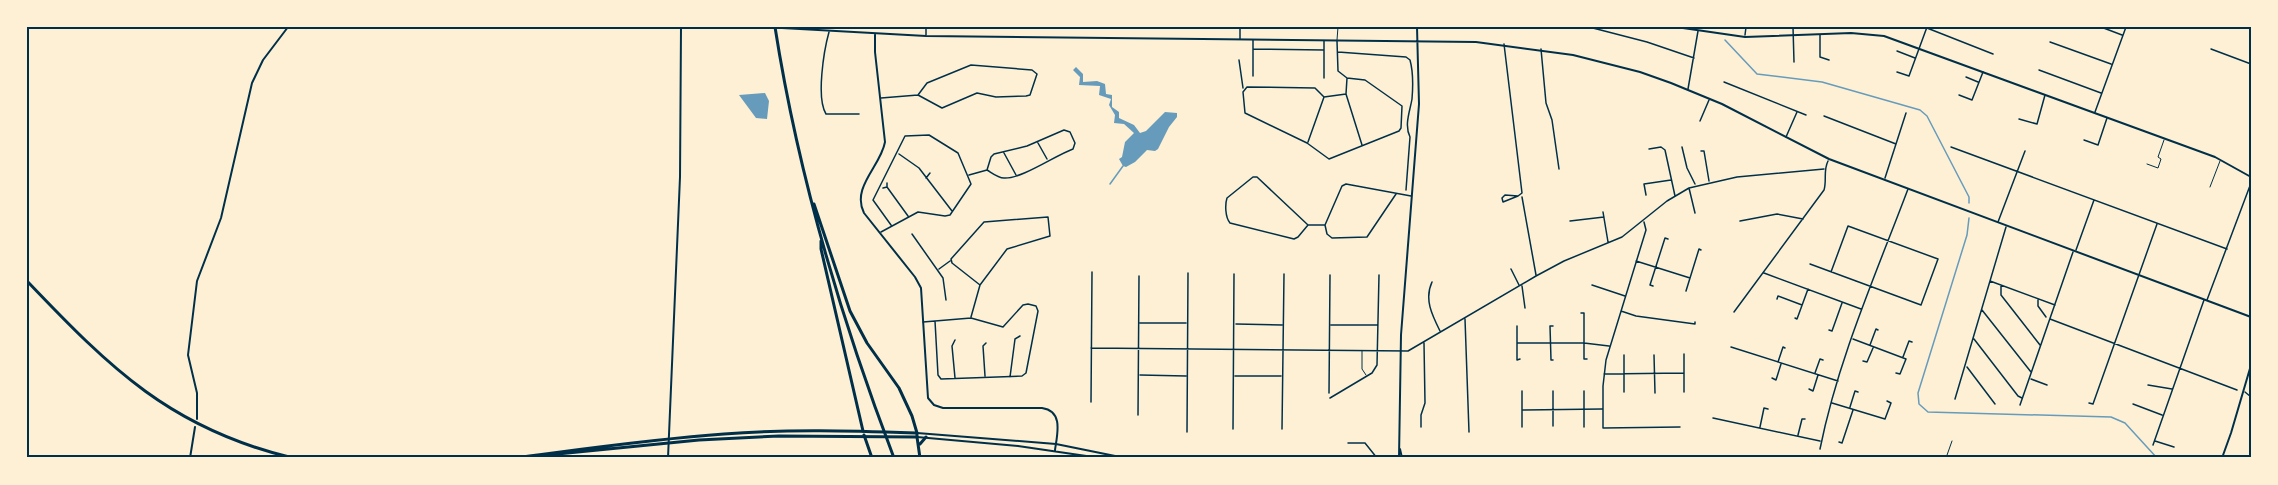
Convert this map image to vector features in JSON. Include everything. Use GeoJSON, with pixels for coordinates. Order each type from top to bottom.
{"type":"FeatureCollection","features":[{"type":"Feature","properties":{"kind":"main road"},"geometry":{"type":"LineString","coordinates":[[775,27],[811,199],[821,236],[863,376],[894,458]]}},
{"type":"Feature","properties":{"kind":"main road"},"geometry":{"type":"LineString","coordinates":[[811,199],[818,212],[850,311],[867,343],[899,388],[912,416],[920,458]]}},
{"type":"Feature","properties":{"kind":"main road"},"geometry":{"type":"LineString","coordinates":[[821,236],[823,259],[863,433],[872,458]]}},
{"type":"Feature","properties":{"kind":"main road"},"geometry":{"type":"LineString","coordinates":[[27,281],[100,356],[140,389],[164,405],[226,437],[293,458]]}},
{"type":"Feature","properties":{"kind":"main road"},"geometry":{"type":"LineString","coordinates":[[516,458],[668,438],[758,432],[917,435]]}},
{"type":"Feature","properties":{"kind":"main road"},"geometry":{"type":"LineString","coordinates":[[516,458],[779,435],[863,433]]}},
{"type":"Feature","properties":{"kind":"main road"},"geometry":{"type":"LineString","coordinates":[[870,434],[917,435]]}},
{"type":"Feature","properties":{"kind":"main road"},"geometry":{"type":"LineString","coordinates":[[919,446],[926,437]]}},
{"type":"Feature","properties":{"kind":"street"},"geometry":{"type":"LineString","coordinates":[[197,419],[197,393],[188,355],[197,281],[221,218],[252,83],[263,60],[288,27]]}},
{"type":"Feature","properties":{"kind":"street"},"geometry":{"type":"LineString","coordinates":[[668,458],[680,177],[681,27]]}},
{"type":"Feature","properties":{"kind":"street"},"geometry":{"type":"LineString","coordinates":[[759,27],[770,27]]}},
{"type":"Feature","properties":{"kind":"street"},"geometry":{"type":"LineString","coordinates":[[851,27],[851,33]]}},
{"type":"Feature","properties":{"kind":"street"},"geometry":{"type":"LineString","coordinates":[[926,27],[926,36]]}},
{"type":"Feature","properties":{"kind":"street"},"geometry":{"type":"LineString","coordinates":[[1240,27],[1240,39]]}},
{"type":"Feature","properties":{"kind":"street"},"geometry":{"type":"LineString","coordinates":[[1400,458],[1400,352],[1419,104],[1417,27]]}},
{"type":"Feature","properties":{"kind":"street"},"geometry":{"type":"LineString","coordinates":[[1589,27],[1647,42],[1694,58]]}},
{"type":"Feature","properties":{"kind":"street"},"geometry":{"type":"LineString","coordinates":[[1676,27],[1745,37],[1838,32],[1871,34],[1920,48],[2165,138],[2220,159],[2251,177]]}},
{"type":"Feature","properties":{"kind":"street"},"geometry":{"type":"LineString","coordinates":[[1745,37],[1746,27]]}},
{"type":"Feature","properties":{"kind":"street"},"geometry":{"type":"LineString","coordinates":[[1793,27],[1794,62]]}},
{"type":"Feature","properties":{"kind":"street"},"geometry":{"type":"LineString","coordinates":[[2101,27],[2123,35]]}},
{"type":"Feature","properties":{"kind":"street"},"geometry":{"type":"LineString","coordinates":[[2095,112],[2126,27]]}},
{"type":"Feature","properties":{"kind":"street"},"geometry":{"type":"LineString","coordinates":[[782,28],[926,36],[1337,40],[1504,44],[1541,49],[1600,61],[1688,90],[1829,159],[2251,317]]}},
{"type":"Feature","properties":{"kind":"street"},"geometry":{"type":"LineString","coordinates":[[1897,72],[1909,76],[1927,28],[1993,54]]}},
{"type":"Feature","properties":{"kind":"street"},"geometry":{"type":"LineString","coordinates":[[1688,90],[1698,30]]}},
{"type":"Feature","properties":{"kind":"street"},"geometry":{"type":"LineString","coordinates":[[829,31],[822,83],[823,110],[826,114],[831,115],[859,114]]}},
{"type":"Feature","properties":{"kind":"street"},"geometry":{"type":"LineString","coordinates":[[875,34],[885,135],[884,148],[862,187],[860,198],[864,213],[918,282],[922,295],[927,394],[931,402],[943,408],[1047,408],[1056,414],[1058,419],[1055,450]]}},
{"type":"Feature","properties":{"kind":"street"},"geometry":{"type":"LineString","coordinates":[[1820,34],[1820,57],[1829,60]]}},
{"type":"Feature","properties":{"kind":"street"},"geometry":{"type":"LineString","coordinates":[[1253,76],[1254,40]]}},
{"type":"Feature","properties":{"kind":"street"},"geometry":{"type":"LineString","coordinates":[[1324,40],[1324,78]]}},
{"type":"Feature","properties":{"kind":"street"},"geometry":{"type":"LineString","coordinates":[[1239,60],[1247,116],[1307,143],[1329,159],[1399,131],[1402,118],[1401,105],[1365,80],[1347,78],[1337,69],[1337,40]]}},
{"type":"Feature","properties":{"kind":"street"},"geometry":{"type":"LineString","coordinates":[[2050,42],[2112,64]]}},
{"type":"Feature","properties":{"kind":"street"},"geometry":{"type":"LineString","coordinates":[[1504,44],[1520,196],[1524,198],[1536,276]]}},
{"type":"Feature","properties":{"kind":"street"},"geometry":{"type":"LineString","coordinates":[[1253,49],[1324,50]]}},
{"type":"Feature","properties":{"kind":"street"},"geometry":{"type":"LineString","coordinates":[[1541,49],[1546,103],[1552,120],[1559,169]]}},
{"type":"Feature","properties":{"kind":"street"},"geometry":{"type":"LineString","coordinates":[[2211,49],[2251,64]]}},
{"type":"Feature","properties":{"kind":"street"},"geometry":{"type":"LineString","coordinates":[[1897,51],[1916,58]]}},
{"type":"Feature","properties":{"kind":"street"},"geometry":{"type":"LineString","coordinates":[[1337,52],[1409,58],[1412,100],[1407,131],[1410,137],[1406,190]]}},
{"type":"Feature","properties":{"kind":"street"},"geometry":{"type":"LineString","coordinates":[[880,98],[918,95],[942,108],[974,94],[996,97],[1028,96],[1037,74],[1034,70],[971,65],[927,83],[918,95]]}},
{"type":"Feature","properties":{"kind":"street"},"geometry":{"type":"LineString","coordinates":[[2039,70],[2102,93]]}},
{"type":"Feature","properties":{"kind":"street"},"geometry":{"type":"LineString","coordinates":[[1959,95],[1972,100],[1983,71]]}},
{"type":"Feature","properties":{"kind":"street"},"geometry":{"type":"LineString","coordinates":[[1966,77],[1979,82]]}},
{"type":"Feature","properties":{"kind":"street"},"geometry":{"type":"LineString","coordinates":[[1347,78],[1346,94],[1363,146]]}},
{"type":"Feature","properties":{"kind":"street"},"geometry":{"type":"LineString","coordinates":[[1724,82],[1806,115]]}},
{"type":"Feature","properties":{"kind":"street"},"geometry":{"type":"LineString","coordinates":[[1243,89],[1247,87],[1316,88],[1324,97]]}},
{"type":"Feature","properties":{"kind":"street"},"geometry":{"type":"LineString","coordinates":[[1324,97],[1346,94]]}},
{"type":"Feature","properties":{"kind":"street"},"geometry":{"type":"LineString","coordinates":[[2019,119],[2037,124],[2046,94]]}},
{"type":"Feature","properties":{"kind":"street"},"geometry":{"type":"LineString","coordinates":[[1307,143],[1324,97]]}},
{"type":"Feature","properties":{"kind":"street"},"geometry":{"type":"LineString","coordinates":[[1700,121],[1709,99]]}},
{"type":"Feature","properties":{"kind":"street"},"geometry":{"type":"LineString","coordinates":[[1786,137],[1797,111]]}},
{"type":"Feature","properties":{"kind":"street"},"geometry":{"type":"LineString","coordinates":[[1885,180],[1906,114]]}},
{"type":"Feature","properties":{"kind":"street"},"geometry":{"type":"LineString","coordinates":[[1824,116],[1896,144]]}},
{"type":"Feature","properties":{"kind":"street"},"geometry":{"type":"LineString","coordinates":[[2084,140],[2098,145],[2108,117]]}},
{"type":"Feature","properties":{"kind":"street"},"geometry":{"type":"LineString","coordinates":[[1402,118],[1408,119]]}},
{"type":"Feature","properties":{"kind":"street"},"geometry":{"type":"LineString","coordinates":[[968,176],[987,170],[1001,178],[1017,176],[1075,147],[1070,132],[1064,130],[1027,146],[991,157],[987,170]]}},
{"type":"Feature","properties":{"kind":"street"},"geometry":{"type":"LineString","coordinates":[[880,232],[921,211],[948,216],[953,211],[971,187],[958,153],[929,135],[907,135],[873,200],[891,225]]}},
{"type":"Feature","properties":{"kind":"street"},"geometry":{"type":"LineString","coordinates":[[1037,141],[1048,160]]}},
{"type":"Feature","properties":{"kind":"street"},"geometry":{"type":"LineString","coordinates":[[1682,147],[1687,168],[1696,185]]}},
{"type":"Feature","properties":{"kind":"street"},"geometry":{"type":"LineString","coordinates":[[1951,147],[2227,249]]}},
{"type":"Feature","properties":{"kind":"street"},"geometry":{"type":"LineString","coordinates":[[1649,149],[1664,148],[1675,196]]}},
{"type":"Feature","properties":{"kind":"street"},"geometry":{"type":"LineString","coordinates":[[1701,151],[1704,151],[1710,182]]}},
{"type":"Feature","properties":{"kind":"street"},"geometry":{"type":"LineString","coordinates":[[1997,223],[2025,151]]}},
{"type":"Feature","properties":{"kind":"street"},"geometry":{"type":"LineString","coordinates":[[1003,152],[1017,176]]}},
{"type":"Feature","properties":{"kind":"street"},"geometry":{"type":"LineString","coordinates":[[897,153],[919,168],[925,179],[953,211]]}},
{"type":"Feature","properties":{"kind":"street"},"geometry":{"type":"LineString","coordinates":[[1734,312],[1824,190],[1826,185],[1824,169],[1829,159]]}},
{"type":"Feature","properties":{"kind":"street"},"geometry":{"type":"LineString","coordinates":[[1091,348],[1408,351],[1564,261],[1622,237],[1675,196],[1689,188],[1710,182],[1824,169]]}},
{"type":"Feature","properties":{"kind":"street"},"geometry":{"type":"LineString","coordinates":[[925,179],[930,173]]}},
{"type":"Feature","properties":{"kind":"street"},"geometry":{"type":"LineString","coordinates":[[1308,225],[1298,237],[1294,238],[1230,223],[1227,219],[1226,201],[1253,177],[1257,177],[1308,225],[1325,225]]}},
{"type":"Feature","properties":{"kind":"street"},"geometry":{"type":"LineString","coordinates":[[1646,195],[1644,184],[1672,180]]}},
{"type":"Feature","properties":{"kind":"street"},"geometry":{"type":"LineString","coordinates":[[887,183],[887,187],[909,216]]}},
{"type":"Feature","properties":{"kind":"street"},"geometry":{"type":"LineString","coordinates":[[2152,446],[2205,300],[2227,249],[2251,183]]}},
{"type":"Feature","properties":{"kind":"street"},"geometry":{"type":"LineString","coordinates":[[1396,194],[1367,237],[1330,237],[1325,225],[1342,186],[1346,184],[1412,196]]}},
{"type":"Feature","properties":{"kind":"street"},"geometry":{"type":"LineString","coordinates":[[883,188],[887,187]]}},
{"type":"Feature","properties":{"kind":"street"},"geometry":{"type":"LineString","coordinates":[[1689,188],[1695,213]]}},
{"type":"Feature","properties":{"kind":"street"},"geometry":{"type":"LineString","coordinates":[[1820,449],[1838,381],[1862,309],[1908,189]]}},
{"type":"Feature","properties":{"kind":"street"},"geometry":{"type":"LineString","coordinates":[[2020,405],[2094,200]]}},
{"type":"Feature","properties":{"kind":"street"},"geometry":{"type":"LineString","coordinates":[[1603,212],[1609,243]]}},
{"type":"Feature","properties":{"kind":"street"},"geometry":{"type":"LineString","coordinates":[[1740,221],[1777,214],[1803,219]]}},
{"type":"Feature","properties":{"kind":"street"},"geometry":{"type":"LineString","coordinates":[[938,270],[951,261],[952,256],[986,220],[1048,217],[1049,237],[1008,248],[980,285],[971,318]]}},
{"type":"Feature","properties":{"kind":"street"},"geometry":{"type":"LineString","coordinates":[[1570,221],[1604,217]]}},
{"type":"Feature","properties":{"kind":"street"},"geometry":{"type":"LineString","coordinates":[[1643,221],[1646,230],[1610,346],[1604,374],[1603,428],[1680,428]]}},
{"type":"Feature","properties":{"kind":"street"},"geometry":{"type":"LineString","coordinates":[[2090,403],[2093,404],[2158,223]]}},
{"type":"Feature","properties":{"kind":"street"},"geometry":{"type":"LineString","coordinates":[[1810,264],[1831,272],[1871,287],[1921,305],[1938,259],[1848,226],[1831,272]]}},
{"type":"Feature","properties":{"kind":"street"},"geometry":{"type":"LineString","coordinates":[[1955,399],[2006,226]]}},
{"type":"Feature","properties":{"kind":"street"},"geometry":{"type":"LineString","coordinates":[[912,234],[943,278],[946,300]]}},
{"type":"Feature","properties":{"kind":"street"},"geometry":{"type":"LineString","coordinates":[[1653,286],[1650,285],[1665,238],[1668,239]]}},
{"type":"Feature","properties":{"kind":"street"},"geometry":{"type":"LineString","coordinates":[[1686,291],[1699,249],[1701,250]]}},
{"type":"Feature","properties":{"kind":"street"},"geometry":{"type":"LineString","coordinates":[[951,261],[980,285]]}},
{"type":"Feature","properties":{"kind":"street"},"geometry":{"type":"LineString","coordinates":[[1636,261],[1690,278]]}},
{"type":"Feature","properties":{"kind":"street"},"geometry":{"type":"LineString","coordinates":[[1511,268],[1521,285],[1526,308]]}},
{"type":"Feature","properties":{"kind":"street"},"geometry":{"type":"LineString","coordinates":[[1091,402],[1092,272]]}},
{"type":"Feature","properties":{"kind":"street"},"geometry":{"type":"LineString","coordinates":[[1186,432],[1188,273]]}},
{"type":"Feature","properties":{"kind":"street"},"geometry":{"type":"LineString","coordinates":[[1233,429],[1234,273]]}},
{"type":"Feature","properties":{"kind":"street"},"geometry":{"type":"LineString","coordinates":[[1763,273],[1862,309]]}},
{"type":"Feature","properties":{"kind":"street"},"geometry":{"type":"LineString","coordinates":[[1281,429],[1284,274]]}},
{"type":"Feature","properties":{"kind":"street"},"geometry":{"type":"LineString","coordinates":[[1329,393],[1330,275]]}},
{"type":"Feature","properties":{"kind":"street"},"geometry":{"type":"LineString","coordinates":[[1330,398],[1367,376],[1377,365],[1379,275]]}},
{"type":"Feature","properties":{"kind":"street"},"geometry":{"type":"LineString","coordinates":[[1138,415],[1139,276]]}},
{"type":"Feature","properties":{"kind":"street"},"geometry":{"type":"LineString","coordinates":[[1990,281],[2055,305]]}},
{"type":"Feature","properties":{"kind":"street"},"geometry":{"type":"LineString","coordinates":[[1432,282],[1429,288],[1430,310],[1441,331]]}},
{"type":"Feature","properties":{"kind":"street"},"geometry":{"type":"LineString","coordinates":[[1592,285],[1626,296]]}},
{"type":"Feature","properties":{"kind":"street"},"geometry":{"type":"LineString","coordinates":[[2001,285],[2001,295],[2041,345]]}},
{"type":"Feature","properties":{"kind":"street"},"geometry":{"type":"LineString","coordinates":[[1795,318],[1797,319],[1808,289]]}},
{"type":"Feature","properties":{"kind":"street"},"geometry":{"type":"LineString","coordinates":[[1777,299],[1778,296],[1802,305]]}},
{"type":"Feature","properties":{"kind":"street"},"geometry":{"type":"LineString","coordinates":[[2038,299],[2038,306],[2046,317]]}},
{"type":"Feature","properties":{"kind":"street"},"geometry":{"type":"LineString","coordinates":[[1829,330],[1832,331],[1843,302]]}},
{"type":"Feature","properties":{"kind":"street"},"geometry":{"type":"LineString","coordinates":[[923,322],[935,321],[971,318],[1004,327],[1023,305],[1028,304],[1038,308],[1026,373],[1022,376],[985,376],[943,380],[938,375],[935,321]]}},
{"type":"Feature","properties":{"kind":"street"},"geometry":{"type":"LineString","coordinates":[[1982,310],[2032,372]]}},
{"type":"Feature","properties":{"kind":"street"},"geometry":{"type":"LineString","coordinates":[[1621,311],[1636,316],[1695,324],[1695,322]]}},
{"type":"Feature","properties":{"kind":"street"},"geometry":{"type":"LineString","coordinates":[[1581,313],[1584,313],[1584,359],[1587,359]]}},
{"type":"Feature","properties":{"kind":"street"},"geometry":{"type":"LineString","coordinates":[[1464,318],[1469,432]]}},
{"type":"Feature","properties":{"kind":"street"},"geometry":{"type":"LineString","coordinates":[[2050,320],[2237,390]]}},
{"type":"Feature","properties":{"kind":"street"},"geometry":{"type":"LineString","coordinates":[[1138,323],[1187,323]]}},
{"type":"Feature","properties":{"kind":"street"},"geometry":{"type":"LineString","coordinates":[[1234,324],[1283,324]]}},
{"type":"Feature","properties":{"kind":"street"},"geometry":{"type":"LineString","coordinates":[[1330,325],[1378,326]]}},
{"type":"Feature","properties":{"kind":"street"},"geometry":{"type":"LineString","coordinates":[[1517,326],[1517,360],[1520,360]]}},
{"type":"Feature","properties":{"kind":"street"},"geometry":{"type":"LineString","coordinates":[[1553,360],[1551,360],[1550,326],[1554,326]]}},
{"type":"Feature","properties":{"kind":"street"},"geometry":{"type":"LineString","coordinates":[[1869,345],[1876,328],[1878,330]]}},
{"type":"Feature","properties":{"kind":"street"},"geometry":{"type":"LineString","coordinates":[[1010,376],[1015,339],[1020,336]]}},
{"type":"Feature","properties":{"kind":"street"},"geometry":{"type":"LineString","coordinates":[[1852,339],[1906,359],[1900,374],[1896,373]]}},
{"type":"Feature","properties":{"kind":"street"},"geometry":{"type":"LineString","coordinates":[[1973,339],[1977,340],[2018,396],[2023,398]]}},
{"type":"Feature","properties":{"kind":"street"},"geometry":{"type":"LineString","coordinates":[[955,379],[952,346],[956,340]]}},
{"type":"Feature","properties":{"kind":"street"},"geometry":{"type":"LineString","coordinates":[[1903,357],[1909,341],[1912,342]]}},
{"type":"Feature","properties":{"kind":"street"},"geometry":{"type":"LineString","coordinates":[[1421,428],[1421,415],[1425,403],[1424,342]]}},
{"type":"Feature","properties":{"kind":"street"},"geometry":{"type":"LineString","coordinates":[[985,376],[983,346],[986,343]]}},
{"type":"Feature","properties":{"kind":"street"},"geometry":{"type":"LineString","coordinates":[[1517,343],[1584,343],[1610,346]]}},
{"type":"Feature","properties":{"kind":"street"},"geometry":{"type":"LineString","coordinates":[[1731,347],[1838,381]]}},
{"type":"Feature","properties":{"kind":"street"},"geometry":{"type":"LineString","coordinates":[[1772,378],[1776,380],[1783,347],[1785,348]]}},
{"type":"Feature","properties":{"kind":"street"},"geometry":{"type":"LineString","coordinates":[[1863,361],[1867,362],[1873,347]]}},
{"type":"Feature","properties":{"kind":"street"},"geometry":{"type":"LineString","coordinates":[[1684,354],[1684,392]]}},
{"type":"Feature","properties":{"kind":"street"},"geometry":{"type":"LineString","coordinates":[[1624,355],[1624,392]]}},
{"type":"Feature","properties":{"kind":"street"},"geometry":{"type":"LineString","coordinates":[[1654,355],[1654,393]]}},
{"type":"Feature","properties":{"kind":"street"},"geometry":{"type":"LineString","coordinates":[[1809,389],[1813,391],[1820,359],[1823,360]]}},
{"type":"Feature","properties":{"kind":"street"},"geometry":{"type":"LineString","coordinates":[[1965,365],[1995,404]]}},
{"type":"Feature","properties":{"kind":"street"},"geometry":{"type":"LineString","coordinates":[[2222,458],[2251,365]]}},
{"type":"Feature","properties":{"kind":"street"},"geometry":{"type":"LineString","coordinates":[[1604,374],[1684,373]]}},
{"type":"Feature","properties":{"kind":"street"},"geometry":{"type":"LineString","coordinates":[[1138,375],[1187,376]]}},
{"type":"Feature","properties":{"kind":"street"},"geometry":{"type":"LineString","coordinates":[[1234,375],[1282,376]]}},
{"type":"Feature","properties":{"kind":"street"},"geometry":{"type":"LineString","coordinates":[[2030,378],[2047,384]]}},
{"type":"Feature","properties":{"kind":"street"},"geometry":{"type":"LineString","coordinates":[[2148,385],[2172,389]]}},
{"type":"Feature","properties":{"kind":"street"},"geometry":{"type":"LineString","coordinates":[[1522,391],[1522,427]]}},
{"type":"Feature","properties":{"kind":"street"},"geometry":{"type":"LineString","coordinates":[[1553,391],[1553,426]]}},
{"type":"Feature","properties":{"kind":"street"},"geometry":{"type":"LineString","coordinates":[[1584,391],[1584,427]]}},
{"type":"Feature","properties":{"kind":"street"},"geometry":{"type":"LineString","coordinates":[[1849,408],[1855,391],[1858,392]]}},
{"type":"Feature","properties":{"kind":"street"},"geometry":{"type":"LineString","coordinates":[[2244,391],[2251,397]]}},
{"type":"Feature","properties":{"kind":"street"},"geometry":{"type":"LineString","coordinates":[[1832,403],[1885,419],[1891,402],[1887,401]]}},
{"type":"Feature","properties":{"kind":"street"},"geometry":{"type":"LineString","coordinates":[[2133,404],[2163,416]]}},
{"type":"Feature","properties":{"kind":"street"},"geometry":{"type":"LineString","coordinates":[[1760,428],[1764,408],[1768,409]]}},
{"type":"Feature","properties":{"kind":"street"},"geometry":{"type":"LineString","coordinates":[[1522,410],[1603,409]]}},
{"type":"Feature","properties":{"kind":"street"},"geometry":{"type":"LineString","coordinates":[[1839,442],[1842,443],[1853,409]]}},
{"type":"Feature","properties":{"kind":"street"},"geometry":{"type":"LineString","coordinates":[[1713,418],[1821,441]]}},
{"type":"Feature","properties":{"kind":"street"},"geometry":{"type":"LineString","coordinates":[[1797,436],[1802,419],[1805,419]]}},
{"type":"Feature","properties":{"kind":"street"},"geometry":{"type":"LineString","coordinates":[[190,458],[195,427]]}},
{"type":"Feature","properties":{"kind":"street"},"geometry":{"type":"LineString","coordinates":[[917,435],[1055,450],[1100,458]]}},
{"type":"Feature","properties":{"kind":"street"},"geometry":{"type":"LineString","coordinates":[[917,435],[1056,444],[1125,458]]}},
{"type":"Feature","properties":{"kind":"street"},"geometry":{"type":"LineString","coordinates":[[2154,440],[2174,447]]}},
{"type":"Feature","properties":{"kind":"street"},"geometry":{"type":"LineString","coordinates":[[1348,443],[1365,443],[1377,458]]}},
{"type":"Feature","properties":{"kind":"lane"},"geometry":{"type":"LineString","coordinates":[[1337,40],[1338,27]]}},
{"type":"Feature","properties":{"kind":"lane"},"geometry":{"type":"LineString","coordinates":[[2147,164],[2158,168],[2161,159],[2158,157],[2165,138]]}},
{"type":"Feature","properties":{"kind":"lane"},"geometry":{"type":"LineString","coordinates":[[2210,187],[2220,159]]}},
{"type":"Feature","properties":{"kind":"lane"},"geometry":{"type":"LineString","coordinates":[[1362,351],[1362,369],[1367,376]]}},
{"type":"Feature","properties":{"kind":"lane"},"geometry":{"type":"LineString","coordinates":[[1012,364],[1017,365]]}},
{"type":"Feature","properties":{"kind":"lane"},"geometry":{"type":"LineString","coordinates":[[1946,458],[1952,441]]}},
{"type":"Feature","properties":{"kind":"water"},"geometry":{"type":"Polygon","coordinates":[[[1076,67],[1083,74],[1083,82],[1097,81],[1105,84],[1106,94],[1112,95],[1112,107],[1119,112],[1119,118],[1134,125],[1140,133],[1146,131],[1165,112],[1177,113],[1177,117],[1158,149],[1147,150],[1135,162],[1126,167],[1123,166],[1119,159],[1122,157],[1125,142],[1134,133],[1124,124],[1114,123],[1115,115],[1109,105],[1111,99],[1099,95],[1100,86],[1079,85],[1080,77],[1073,70],[1076,67]]]}},
{"type":"Feature","properties":{"kind":"water"},"geometry":{"type":"Polygon","coordinates":[[[765,93],[769,101],[767,119],[756,118],[739,95],[765,93]]]}},
{"type":"Feature","properties":{"kind":"waterway"},"geometry":{"type":"LineString","coordinates":[[1725,40],[1757,74],[1822,82],[1920,110],[1927,116],[1969,197],[1969,203]]}},
{"type":"Feature","properties":{"kind":"waterway"},"geometry":{"type":"LineString","coordinates":[[1110,184],[1123,166]]}},
{"type":"Feature","properties":{"kind":"waterway"},"geometry":{"type":"LineString","coordinates":[[1969,218],[1967,235],[1918,393],[1919,404],[1928,412],[2111,417],[2125,423],[2157,458]]}}]}
